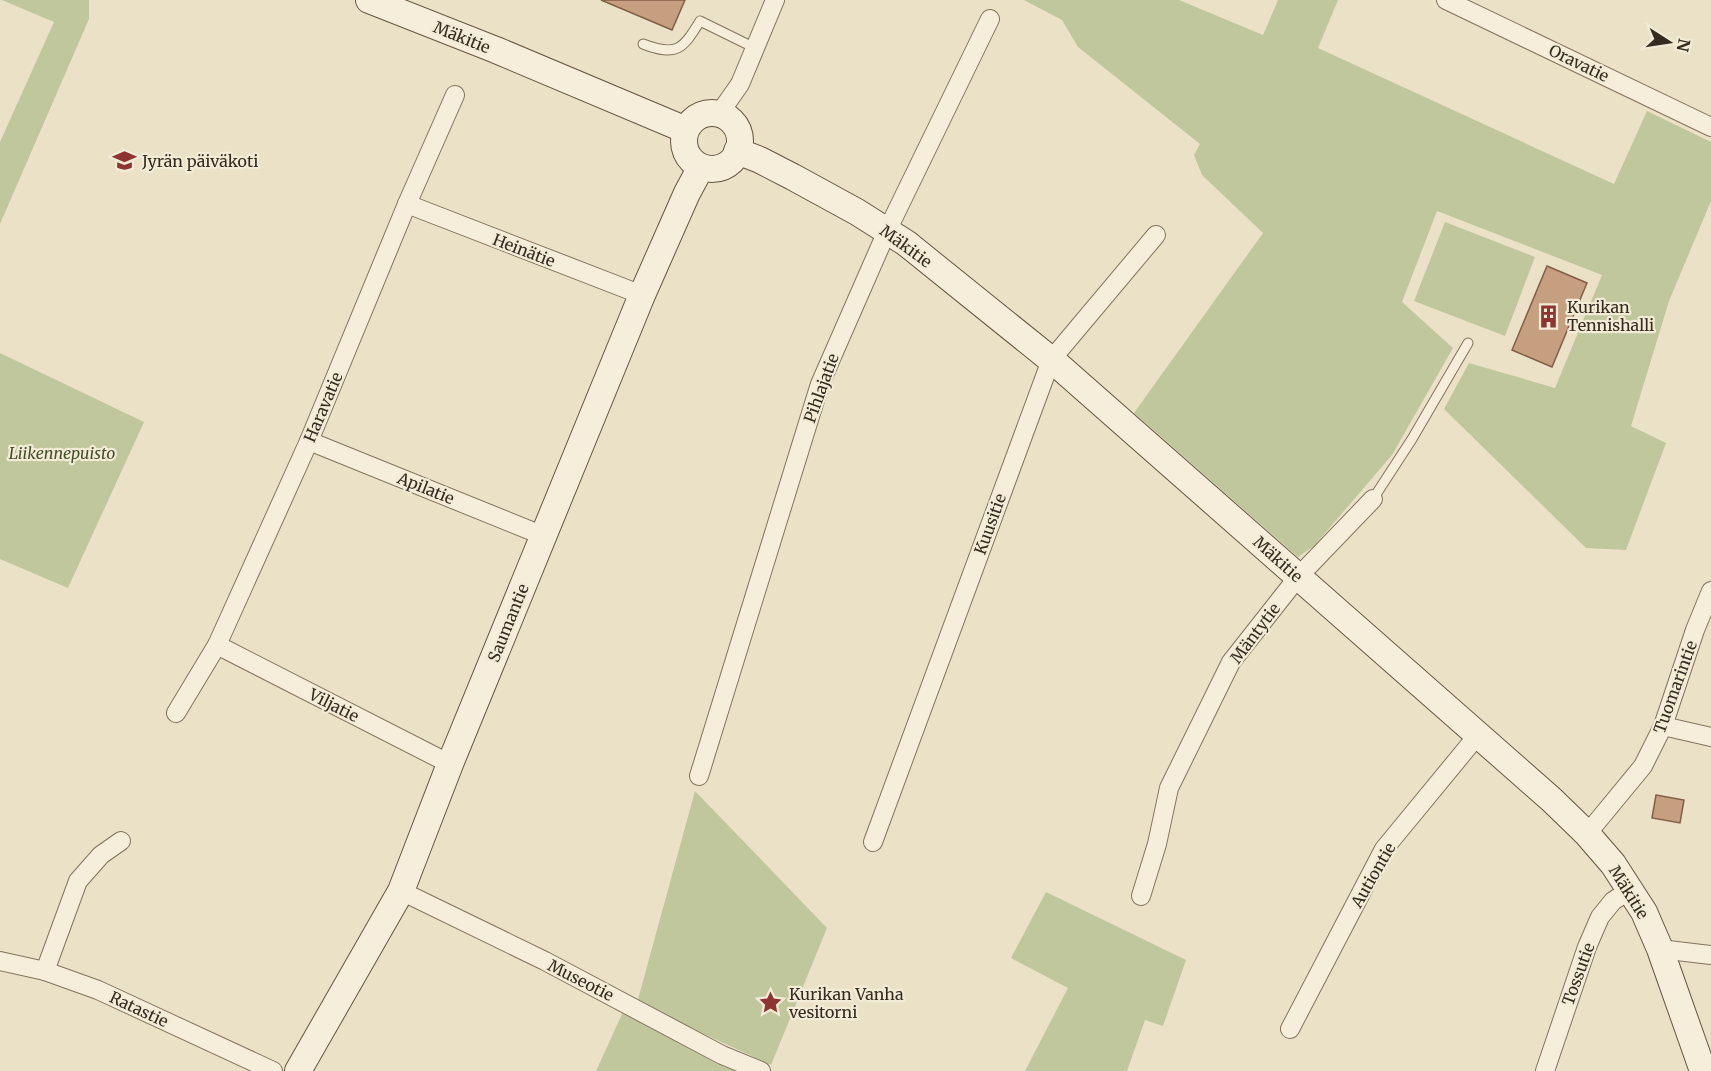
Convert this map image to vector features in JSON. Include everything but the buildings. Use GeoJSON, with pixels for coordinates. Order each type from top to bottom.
{"type":"FeatureCollection","features":[{"type":"Feature","properties":{"kind":"street","name":"Mäkitie"},"geometry":{"type":"LineString","coordinates":[[369,0],[496,50],[686,130]]}},
{"type":"Feature","properties":{"kind":"street","name":"Oravatie"},"geometry":{"type":"LineString","coordinates":[[1446,0],[1711,127]]}},
{"type":"Feature","properties":{"kind":"street"},"geometry":{"type":"LineString","coordinates":[[719,114],[740,84],[771,1]]}},
{"type":"Feature","properties":{"kind":"street","name":"Pihlajatie"},"geometry":{"type":"LineString","coordinates":[[699,776],[820,384],[887,231],[990,19]]}},
{"type":"Feature","properties":{"kind":"street","name":"Haravatie"},"geometry":{"type":"LineString","coordinates":[[176,713],[218,645],[309,441],[455,94]]}},
{"type":"Feature","properties":{"kind":"street"},"geometry":{"type":"LineString","coordinates":[[719,114],[729,119],[737,130],[739,140],[737,151],[732,160],[722,166],[712,168],[701,166],[694,162],[686,152],[684,144],[686,130],[692,121],[701,115],[719,114]]}},
{"type":"Feature","properties":{"kind":"street","name":"Mäkitie"},"geometry":{"type":"LineString","coordinates":[[737,151],[793,177],[857,212],[906,243],[1051,360],[1552,800],[1587,834],[1613,864],[1644,912],[1660,949],[1703,1071]]}},
{"type":"Feature","properties":{"kind":"street","name":"Saumantie"},"geometry":{"type":"LineString","coordinates":[[298,1071],[401,891],[450,764],[642,295],[701,166]]}},
{"type":"Feature","properties":{"kind":"street","name":"Heinätie"},"geometry":{"type":"LineString","coordinates":[[407,204],[642,295]]}},
{"type":"Feature","properties":{"kind":"street","name":"Kuusitie"},"geometry":{"type":"LineString","coordinates":[[873,842],[1051,360],[1156,235]]}},
{"type":"Feature","properties":{"kind":"street","name":"Apilatie"},"geometry":{"type":"LineString","coordinates":[[309,441],[544,536]]}},
{"type":"Feature","properties":{"kind":"street","name":"Mäntytie"},"geometry":{"type":"LineString","coordinates":[[1141,896],[1157,844],[1169,788],[1231,662],[1298,577],[1373,499]]}},
{"type":"Feature","properties":{"kind":"street","name":"Tuomarintie"},"geometry":{"type":"LineString","coordinates":[[1587,834],[1643,766],[1663,726],[1695,630],[1711,591]]}},
{"type":"Feature","properties":{"kind":"street","name":"Viljatie"},"geometry":{"type":"LineString","coordinates":[[218,645],[450,764]]}},
{"type":"Feature","properties":{"kind":"street"},"geometry":{"type":"LineString","coordinates":[[1663,726],[1711,738]]}},
{"type":"Feature","properties":{"kind":"street","name":"Autiontie"},"geometry":{"type":"LineString","coordinates":[[1290,1029],[1384,849],[1478,736]]}},
{"type":"Feature","properties":{"kind":"street"},"geometry":{"type":"LineString","coordinates":[[45,971],[78,881],[101,855],[121,841]]}},
{"type":"Feature","properties":{"kind":"street","name":"Tossutie"},"geometry":{"type":"LineString","coordinates":[[1545,1071],[1587,947],[1600,917],[1614,901],[1630,890]]}},
{"type":"Feature","properties":{"kind":"street","name":"Museotie"},"geometry":{"type":"LineString","coordinates":[[401,891],[544,961],[722,1055],[761,1071]]}},
{"type":"Feature","properties":{"kind":"street"},"geometry":{"type":"LineString","coordinates":[[1660,949],[1711,955]]}},
{"type":"Feature","properties":{"kind":"street","name":"Ratastie"},"geometry":{"type":"LineString","coordinates":[[0,961],[45,971],[98,990],[273,1071]]}},
{"type":"Feature","properties":{"kind":"lane"},"geometry":{"type":"LineString","coordinates":[[643,44],[657,49],[677,49],[687,44],[700,21],[755,48]]}},
{"type":"Feature","properties":{"kind":"lane","name":"Mäntytie"},"geometry":{"type":"LineString","coordinates":[[1373,499],[1412,439],[1468,343]]}},
{"type":"Feature","properties":{"kind":"green space"},"geometry":{"type":"Polygon","coordinates":[[[2,0],[89,0],[89,19],[0,224],[0,142],[54,22],[2,0]]]}},
{"type":"Feature","properties":{"kind":"green space"},"geometry":{"type":"Polygon","coordinates":[[[1024,0],[1179,0],[1263,35],[1278,0],[1338,0],[1318,48],[1614,184],[1647,111],[1711,142],[1711,201],[1669,301],[1631,426],[1666,443],[1626,550],[1586,548],[1444,409],[1469,363],[1555,388],[1602,275],[1437,211],[1402,302],[1453,348],[1392,455],[1314,546],[1298,557],[1134,413],[1263,233],[1202,175],[1194,155],[1200,144],[1078,47],[1062,20],[1024,0]]]}},
{"type":"Feature","properties":{"kind":"green space"},"geometry":{"type":"Polygon","coordinates":[[[1445,222],[1535,257],[1505,336],[1414,301],[1445,222]]]}},
{"type":"Feature","properties":{"kind":"green space","name":"Liikennepuisto"},"geometry":{"type":"Polygon","coordinates":[[[0,353],[144,422],[68,588],[0,559],[0,353]]]}},
{"type":"Feature","properties":{"kind":"green space"},"geometry":{"type":"Polygon","coordinates":[[[695,791],[827,928],[771,1065],[637,1003],[695,791]]]}},
{"type":"Feature","properties":{"kind":"green space"},"geometry":{"type":"Polygon","coordinates":[[[1046,892],[1186,960],[1163,1026],[1145,1020],[1127,1071],[1025,1071],[1068,988],[1011,958],[1046,892]]]}},
{"type":"Feature","properties":{"kind":"green space"},"geometry":{"type":"Polygon","coordinates":[[[623,1012],[717,1064],[735,1071],[596,1071],[623,1012]]]}},
{"type":"Feature","properties":{"kind":"place","name":"Jyrän päiväkoti"},"geometry":{"type":"Point","coordinates":[124,161]}},
{"type":"Feature","properties":{"kind":"place","name":"Kurikan Tennishalli"},"geometry":{"type":"Point","coordinates":[1549,316]}},
{"type":"Feature","properties":{"kind":"place","name":"Kurikan Vanha vesitorni"},"geometry":{"type":"Point","coordinates":[771,1003]}}]}
